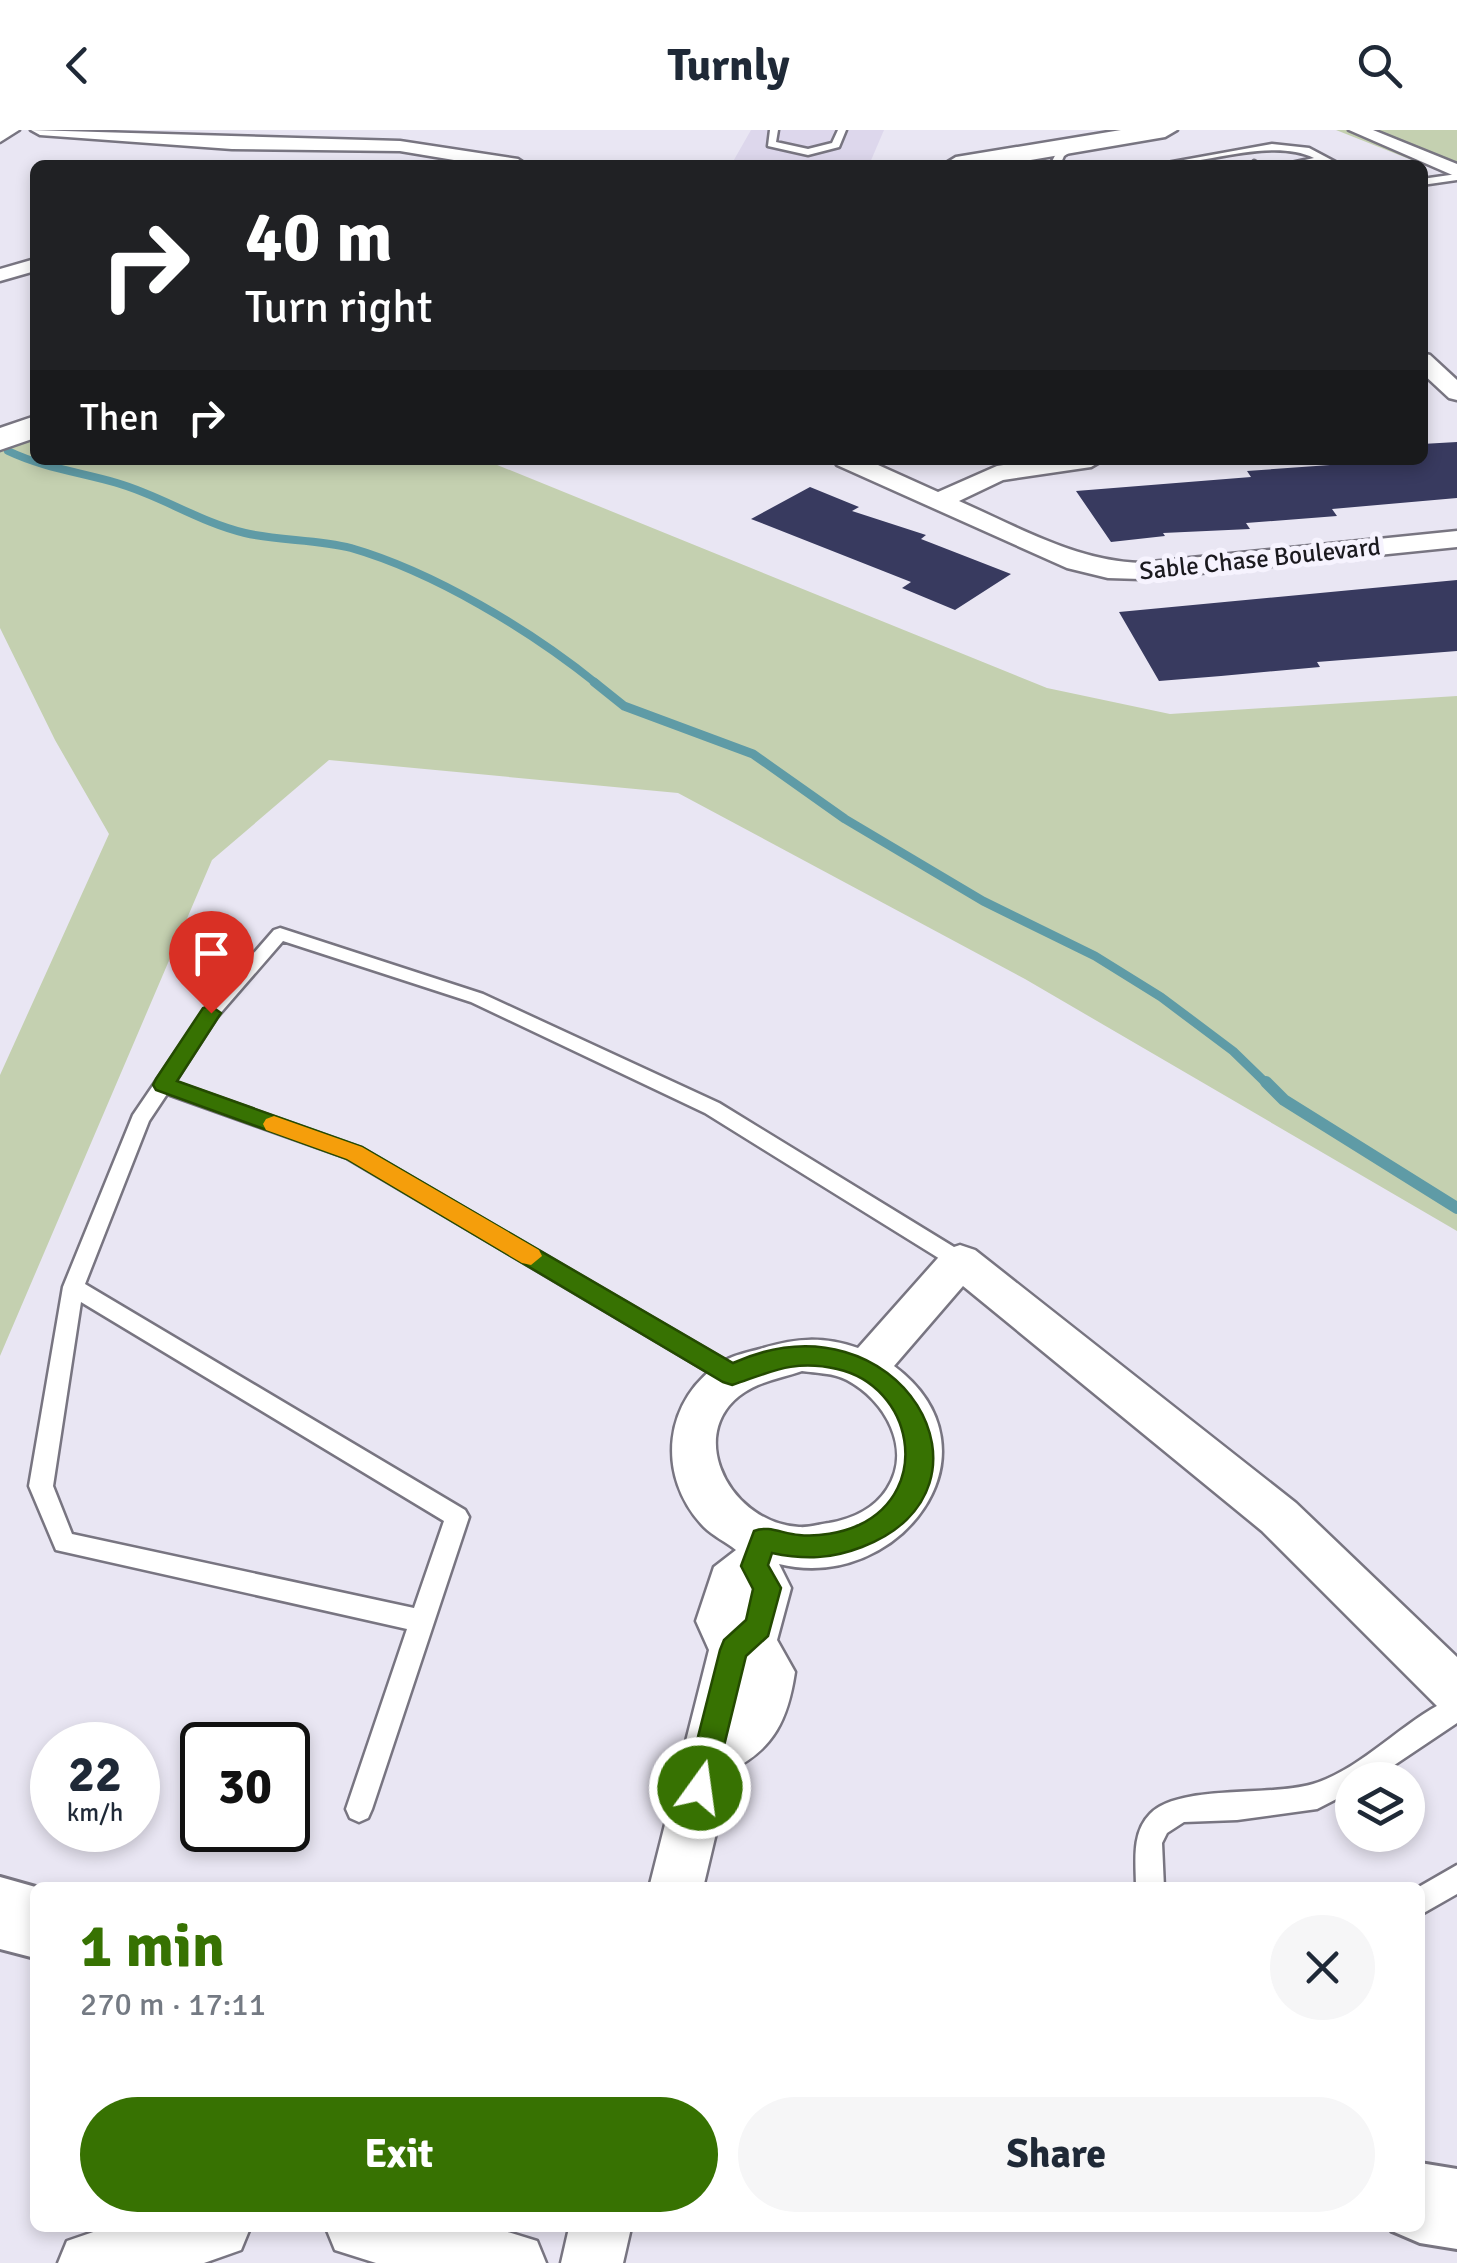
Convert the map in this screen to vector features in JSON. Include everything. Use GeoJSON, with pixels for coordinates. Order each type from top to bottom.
{"type":"FeatureCollection","features":[{"type":"Feature","properties":{"kind":"main road"},"geometry":{"type":"LineString","coordinates":[[986,160],[1165,130]]}},
{"type":"Feature","properties":{"kind":"main road"},"geometry":{"type":"LineString","coordinates":[[0,440],[30,428]]}},
{"type":"Feature","properties":{"kind":"street"},"geometry":{"type":"LineString","coordinates":[[0,137],[10,130]]}},
{"type":"Feature","properties":{"kind":"street"},"geometry":{"type":"LineString","coordinates":[[40,130],[199,142],[400,146],[487,160]]}},
{"type":"Feature","properties":{"kind":"street"},"geometry":{"type":"LineString","coordinates":[[1358,130],[1426,160]]}},
{"type":"Feature","properties":{"kind":"street"},"geometry":{"type":"LineString","coordinates":[[177,160],[199,142]]}},
{"type":"Feature","properties":{"kind":"street"},"geometry":{"type":"LineString","coordinates":[[1428,161],[1457,174]]}},
{"type":"Feature","properties":{"kind":"street"},"geometry":{"type":"LineString","coordinates":[[0,275],[30,266]]}},
{"type":"Feature","properties":{"kind":"street"},"geometry":{"type":"LineString","coordinates":[[1428,368],[1451,399]]}},
{"type":"Feature","properties":{"kind":"street","name":"Sable Chase Boulevard"},"geometry":{"type":"LineString","coordinates":[[857,465],[1076,562],[1122,571],[1457,538]]}},
{"type":"Feature","properties":{"kind":"street"},"geometry":{"type":"LineString","coordinates":[[940,501],[997,473],[1055,465]]}},
{"type":"Feature","properties":{"kind":"street"},"geometry":{"type":"LineString","coordinates":[[866,1369],[960,1261],[1279,1517],[1457,1691]]}},
{"type":"Feature","properties":{"kind":"street"},"geometry":{"type":"LineString","coordinates":[[677,1882],[740,1644],[720,1621],[731,1582],[759,1553],[838,1544],[872,1532],[899,1510],[916,1483],[921,1453],[915,1422],[898,1396],[866,1369],[839,1359],[802,1354],[764,1360],[732,1374],[706,1398],[692,1428],[691,1461],[703,1493],[759,1553]]}},
{"type":"Feature","properties":{"kind":"street"},"geometry":{"type":"LineString","coordinates":[[0,1913],[30,1921]]}},
{"type":"Feature","properties":{"kind":"street"},"geometry":{"type":"LineString","coordinates":[[1425,2204],[1457,2209]]}},
{"type":"Feature","properties":{"kind":"street"},"geometry":{"type":"LineString","coordinates":[[89,2263],[204,2232]]}},
{"type":"Feature","properties":{"kind":"street"},"geometry":{"type":"LineString","coordinates":[[375,2232],[515,2263]]}},
{"type":"Feature","properties":{"kind":"street"},"geometry":{"type":"LineString","coordinates":[[592,2263],[599,2232]]}},
{"type":"Feature","properties":{"kind":"lane"},"geometry":{"type":"LineString","coordinates":[[774,130],[771,144],[808,152],[836,145],[842,130]]}},
{"type":"Feature","properties":{"kind":"lane"},"geometry":{"type":"LineString","coordinates":[[1058,160],[1060,154],[1076,145]]}},
{"type":"Feature","properties":{"kind":"lane"},"geometry":{"type":"LineString","coordinates":[[1196,160],[1272,147],[1306,150],[1324,159]]}},
{"type":"Feature","properties":{"kind":"lane"},"geometry":{"type":"LineString","coordinates":[[1248,151],[1256,160]]}},
{"type":"Feature","properties":{"kind":"lane"},"geometry":{"type":"LineString","coordinates":[[806,160],[808,152]]}},
{"type":"Feature","properties":{"kind":"lane"},"geometry":{"type":"LineString","coordinates":[[1225,154],[1238,159]]}},
{"type":"Feature","properties":{"kind":"lane"},"geometry":{"type":"LineString","coordinates":[[1203,158],[1210,160]]}},
{"type":"Feature","properties":{"kind":"lane"},"geometry":{"type":"LineString","coordinates":[[1314,160],[1324,159]]}},
{"type":"Feature","properties":{"kind":"lane"},"geometry":{"type":"LineString","coordinates":[[1428,181],[1457,174]]}},
{"type":"Feature","properties":{"kind":"lane"},"geometry":{"type":"LineString","coordinates":[[422,1620],[64,1543],[42,1486],[73,1287],[140,1120],[211,1013],[280,934],[477,998],[712,1108],[960,1261]]}},
{"type":"Feature","properties":{"kind":"lane"},"geometry":{"type":"LineString","coordinates":[[164,1085],[354,1153],[732,1374]]}},
{"type":"Feature","properties":{"kind":"lane"},"geometry":{"type":"LineString","coordinates":[[73,1287],[457,1517],[360,1809]]}},
{"type":"Feature","properties":{"kind":"lane"},"geometry":{"type":"LineString","coordinates":[[1150,1882],[1149,1842],[1158,1824],[1180,1809],[1236,1808],[1317,1796],[1368,1768],[1457,1708]]}},
{"type":"Feature","properties":{"kind":"lane"},"geometry":{"type":"LineString","coordinates":[[1425,1898],[1457,1878]]}},
{"type":"Feature","properties":{"kind":"shaded area"},"geometry":{"type":"Polygon","coordinates":[[[751,130],[884,130],[871,160],[734,160],[751,130]]]}},
{"type":"Feature","properties":{"kind":"green space"},"geometry":{"type":"Polygon","coordinates":[[[1336,130],[1457,130],[1457,178],[1428,166],[1428,160],[1412,160],[1336,130]]]}},
{"type":"Feature","properties":{"kind":"green space"},"geometry":{"type":"Polygon","coordinates":[[[30,424],[30,465],[497,465],[1047,688],[1170,714],[1457,696],[1457,1231],[1025,979],[678,793],[329,760],[212,860],[0,1356],[0,1075],[109,834],[55,740],[0,628],[0,435],[30,424]]]}},
{"type":"Feature","properties":{"kind":"building"},"geometry":{"type":"Polygon","coordinates":[[[1457,442],[1457,498],[1332,509],[1337,516],[1246,523],[1250,529],[1163,533],[1165,536],[1111,542],[1076,491],[1251,477],[1247,471],[1330,465],[1428,465],[1428,444],[1457,442]]]}},
{"type":"Feature","properties":{"kind":"building"},"geometry":{"type":"Polygon","coordinates":[[[810,487],[859,507],[852,511],[926,535],[921,539],[1011,574],[955,610],[902,588],[911,582],[751,519],[810,487]]]}},
{"type":"Feature","properties":{"kind":"building"},"geometry":{"type":"Polygon","coordinates":[[[1457,580],[1457,651],[1317,662],[1320,667],[1159,681],[1119,612],[1457,580]]]}},
{"type":"Feature","properties":{"kind":"waterway"},"geometry":{"type":"LineString","coordinates":[[8,451],[30,460]]}},
{"type":"Feature","properties":{"kind":"waterway"},"geometry":{"type":"LineString","coordinates":[[45,465],[134,488],[228,528],[258,536],[338,545],[383,559],[480,605],[542,643],[597,684]]}},
{"type":"Feature","properties":{"kind":"waterway"},"geometry":{"type":"LineString","coordinates":[[594,682],[624,706],[753,754],[845,819],[983,901],[1095,956],[1161,997],[1233,1051],[1268,1085]]}},
{"type":"Feature","properties":{"kind":"waterway"},"geometry":{"type":"LineString","coordinates":[[1266,1082],[1284,1100],[1457,1208]]}},
{"type":"Feature","properties":{"kind":"slow traffic"},"geometry":{"type":"LineString","coordinates":[[274,1124],[354,1153],[531,1256]]}},
{"type":"Feature","properties":{"kind":"route"},"geometry":{"type":"LineString","coordinates":[[211,1013],[164,1085],[354,1153],[732,1374],[764,1360],[802,1354],[839,1359],[866,1369],[898,1396],[915,1422],[921,1453],[916,1483],[899,1510],[872,1532],[838,1544],[800,1548],[763,1539],[754,1566],[767,1588],[758,1627],[734,1650],[700,1788]]}}]}
